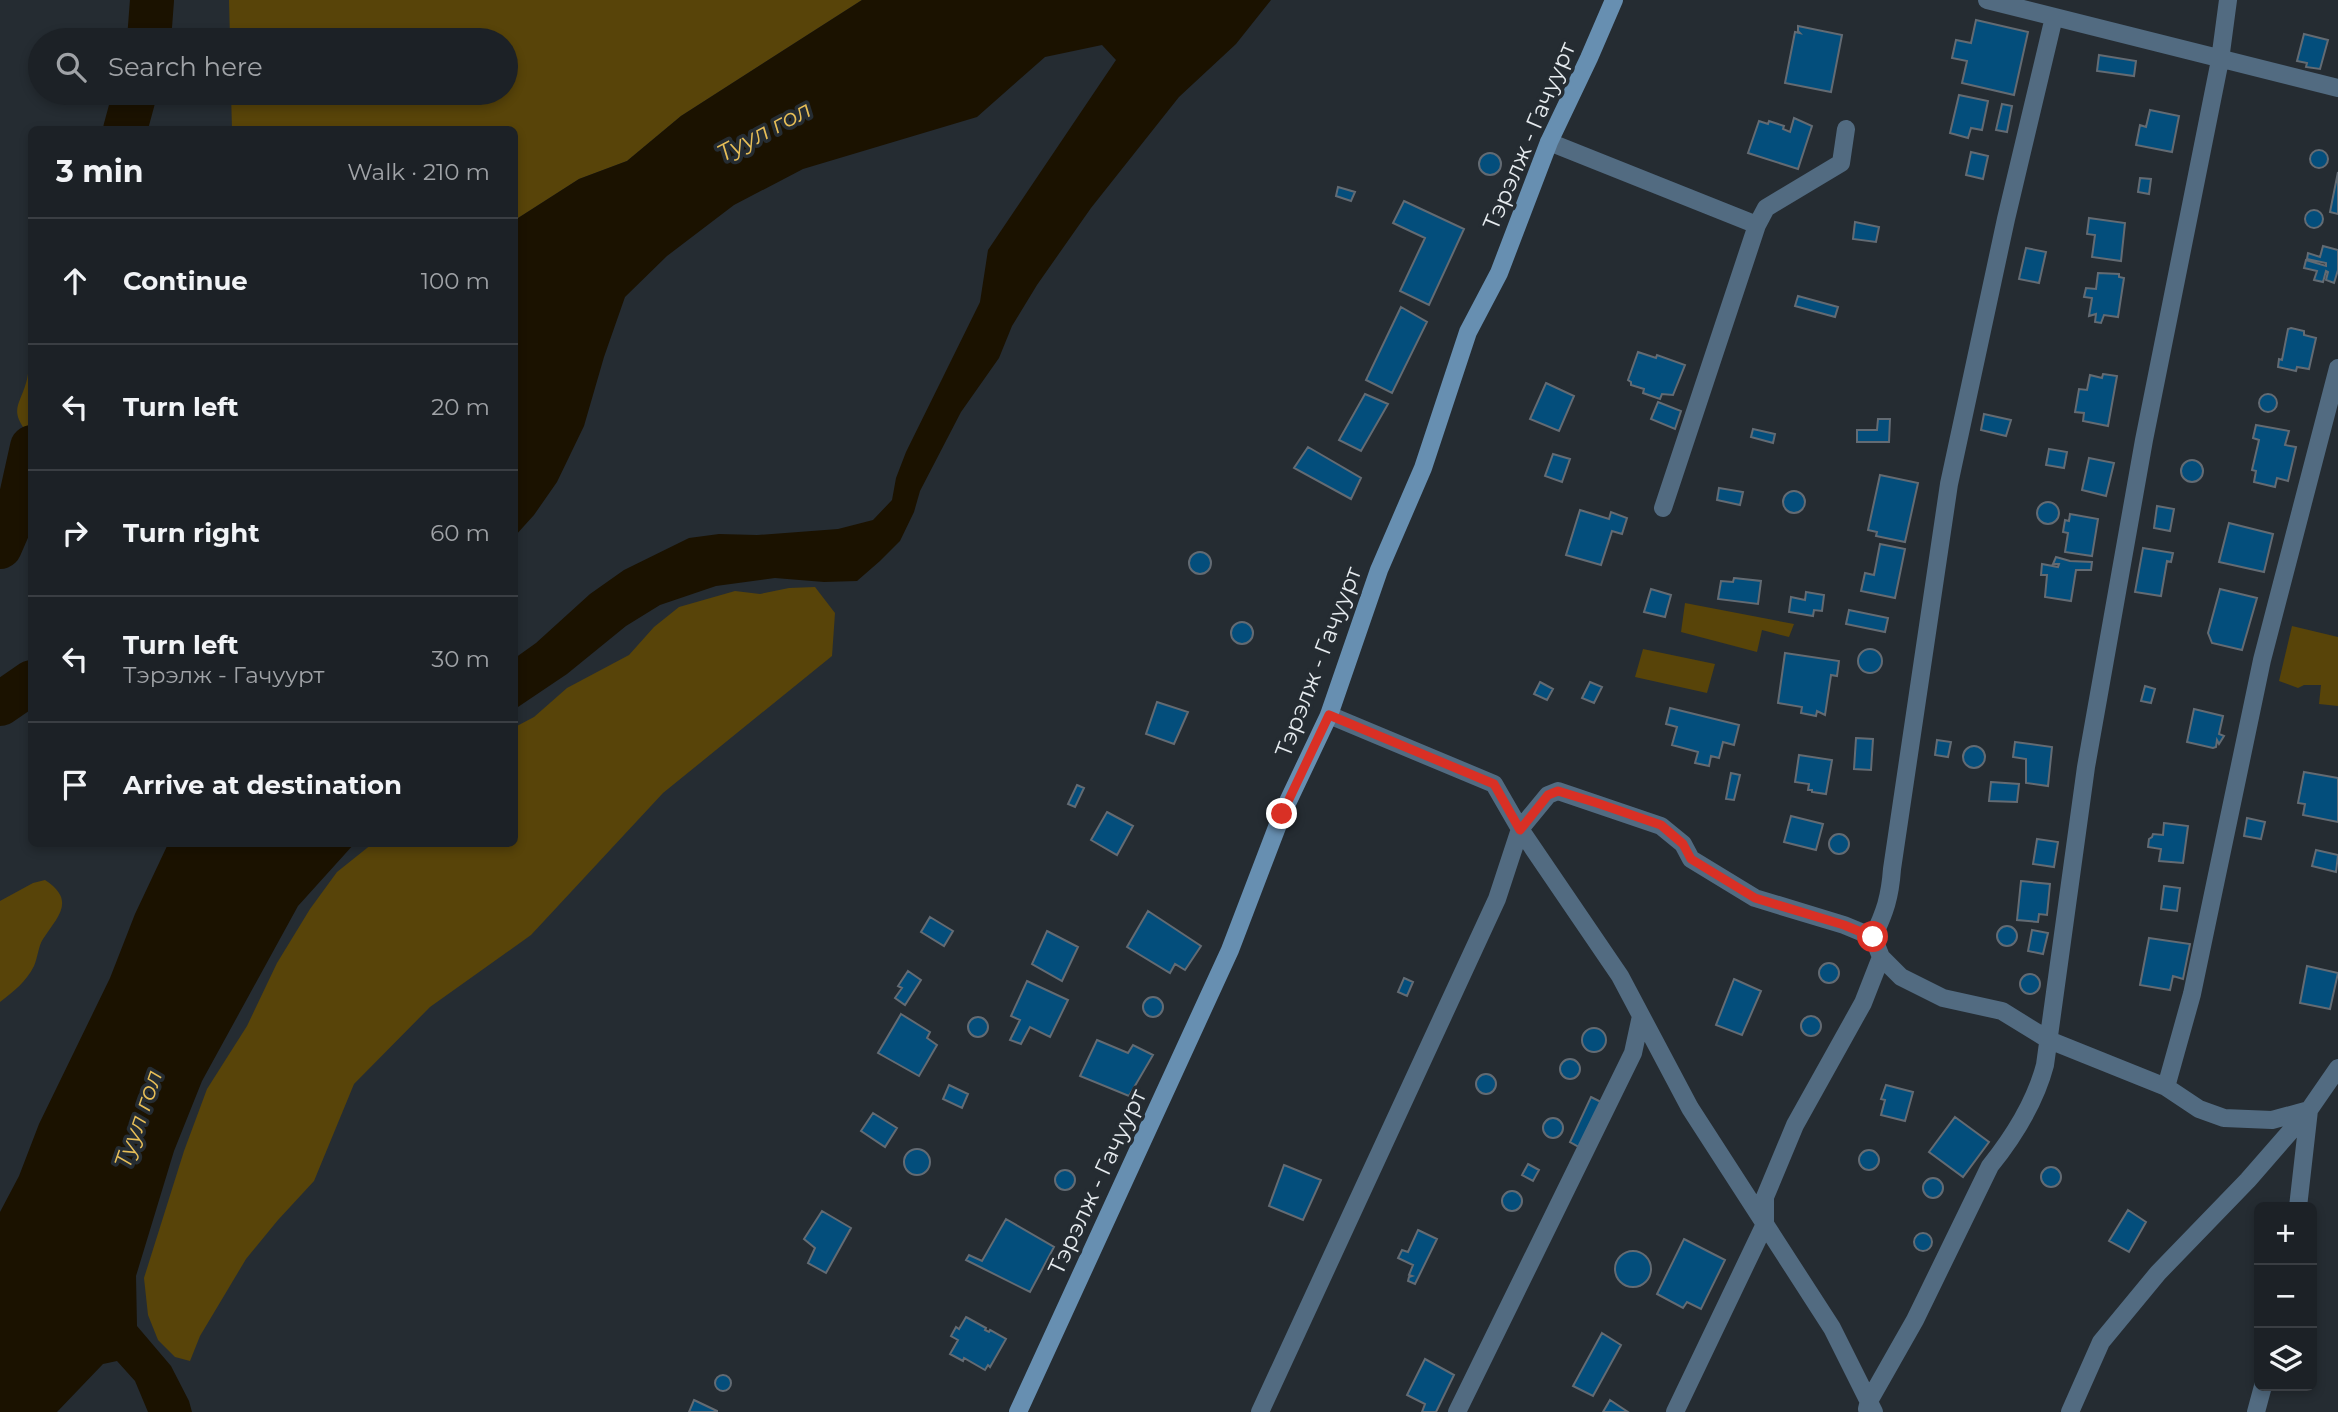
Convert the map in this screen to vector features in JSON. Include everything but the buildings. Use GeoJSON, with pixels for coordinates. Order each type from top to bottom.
{"type":"FeatureCollection","features":[{"type":"Feature","properties":{"kind":"main road","name":"Тэрэлж - Гачуурт"},"geometry":{"type":"LineString","coordinates":[[1017,1412],[1230,950],[1282,814],[1329,715],[1379,570],[1423,468],[1468,332],[1499,273],[1549,142],[1614,0]]}},
{"type":"Feature","properties":{"kind":"street"},"geometry":{"type":"LineString","coordinates":[[1870,1408],[1990,1166],[2007,1144],[2038,1090],[2049,1040],[2086,767],[2144,440],[2220,60],[2228,0]]}},
{"type":"Feature","properties":{"kind":"street"},"geometry":{"type":"LineString","coordinates":[[1994,1],[2338,88]]}},
{"type":"Feature","properties":{"kind":"street"},"geometry":{"type":"LineString","coordinates":[[1873,937],[1887,907],[1891,888],[1949,484],[2006,219],[2054,16]]}},
{"type":"Feature","properties":{"kind":"street"},"geometry":{"type":"LineString","coordinates":[[1663,508],[1757,225],[1766,208],[1841,163],[1846,129]]}},
{"type":"Feature","properties":{"kind":"street"},"geometry":{"type":"LineString","coordinates":[[1549,142],[1757,225]]}},
{"type":"Feature","properties":{"kind":"street"},"geometry":{"type":"LineString","coordinates":[[2166,1087],[2192,993],[2262,660],[2338,368]]}},
{"type":"Feature","properties":{"kind":"street"},"geometry":{"type":"LineString","coordinates":[[1329,715],[1494,784],[1520,830],[1620,976],[1690,1108],[1832,1328],[1870,1408]]}},
{"type":"Feature","properties":{"kind":"street"},"geometry":{"type":"LineString","coordinates":[[1260,1412],[1497,899],[1520,830],[1548,795],[1558,791],[1661,825],[1683,844],[1691,859],[1755,898],[1844,925],[1873,937],[1881,957],[1901,977],[1943,998],[2002,1011],[2049,1040],[2166,1087],[2199,1109],[2224,1118],[2272,1120],[2309,1110]]}},
{"type":"Feature","properties":{"kind":"street"},"geometry":{"type":"LineString","coordinates":[[1675,1412],[1765,1224],[1765,1197],[1795,1125],[1863,1003],[1881,957]]}},
{"type":"Feature","properties":{"kind":"street"},"geometry":{"type":"LineString","coordinates":[[1457,1412],[1629,1063],[1640,1016]]}},
{"type":"Feature","properties":{"kind":"street"},"geometry":{"type":"LineString","coordinates":[[2070,1412],[2101,1342],[2158,1273],[2248,1180],[2309,1110],[2338,1068]]}},
{"type":"Feature","properties":{"kind":"street"},"geometry":{"type":"LineString","coordinates":[[2299,1202],[2309,1110]]}},
{"type":"Feature","properties":{"kind":"street"},"geometry":{"type":"LineString","coordinates":[[2256,1412],[2262,1391]]}},
{"type":"Feature","properties":{"kind":"shaded area"},"geometry":{"type":"Polygon","coordinates":[[[229,0],[862,0],[681,116],[627,161],[579,179],[518,218],[518,126],[232,126],[231,105],[518,105],[518,28],[230,28],[229,0]]]}},
{"type":"Feature","properties":{"kind":"shaded area"},"geometry":{"type":"Polygon","coordinates":[[[28,374],[28,429],[25,430],[17,411],[28,374]]]}},
{"type":"Feature","properties":{"kind":"shaded area"},"geometry":{"type":"Polygon","coordinates":[[[815,587],[835,613],[832,656],[663,793],[531,935],[430,1007],[354,1084],[314,1181],[246,1259],[200,1336],[190,1361],[175,1357],[158,1340],[148,1315],[144,1278],[184,1151],[207,1089],[247,1026],[277,963],[310,909],[337,872],[368,847],[518,847],[518,725],[534,717],[567,688],[629,655],[654,627],[679,607],[735,591],[760,594],[789,588],[815,587]]]}},
{"type":"Feature","properties":{"kind":"shaded area"},"geometry":{"type":"Polygon","coordinates":[[[1685,603],[1794,624],[1789,637],[1762,630],[1757,652],[1681,632],[1685,603]]]}},
{"type":"Feature","properties":{"kind":"shaded area"},"geometry":{"type":"Polygon","coordinates":[[[2292,626],[2338,637],[2338,706],[2319,704],[2321,685],[2304,685],[2298,688],[2279,681],[2292,626]]]}},
{"type":"Feature","properties":{"kind":"shaded area"},"geometry":{"type":"Polygon","coordinates":[[[1643,649],[1715,664],[1707,693],[1635,677],[1643,649]]]}},
{"type":"Feature","properties":{"kind":"shaded area"},"geometry":{"type":"Polygon","coordinates":[[[45,880],[60,895],[61,909],[41,942],[31,972],[0,1002],[0,901],[33,883],[45,880]]]}},
{"type":"Feature","properties":{"kind":"water","name":"Туул гол"},"geometry":{"type":"Polygon","coordinates":[[[862,0],[1271,0],[1236,44],[1179,97],[1091,208],[1037,285],[1012,326],[999,358],[961,412],[920,491],[914,512],[900,541],[880,561],[857,581],[824,582],[775,578],[716,586],[660,605],[626,626],[567,674],[518,707],[518,656],[590,594],[624,570],[689,538],[719,534],[757,535],[838,529],[873,520],[892,500],[896,478],[906,452],[980,302],[988,250],[1116,60],[1102,45],[1045,57],[977,117],[803,169],[734,205],[667,256],[625,297],[584,426],[557,482],[518,533],[518,218],[579,179],[627,161],[681,116],[862,0]]]}},
{"type":"Feature","properties":{"kind":"water","name":"Туул гол"},"geometry":{"type":"Polygon","coordinates":[[[167,847],[351,847],[298,906],[202,1081],[174,1151],[136,1276],[137,1326],[171,1366],[192,1412],[148,1412],[135,1381],[117,1361],[103,1364],[57,1412],[0,1412],[0,1212],[19,1176],[39,1124],[110,978],[135,914],[167,847]]]}},
{"type":"Feature","properties":{"kind":"waterway"},"geometry":{"type":"LineString","coordinates":[[150,28],[152,0]]}},
{"type":"Feature","properties":{"kind":"waterway"},"geometry":{"type":"LineString","coordinates":[[126,126],[132,105]]}},
{"type":"Feature","properties":{"kind":"waterway"},"geometry":{"type":"LineString","coordinates":[[0,547],[20,501],[28,465]]}},
{"type":"Feature","properties":{"kind":"waterway"},"geometry":{"type":"LineString","coordinates":[[0,704],[28,685]]}},
{"type":"Feature","properties":{"kind":"route"},"geometry":{"type":"LineString","coordinates":[[1282,814],[1329,715],[1494,784],[1520,830],[1548,795],[1558,791],[1661,825],[1683,844],[1691,859],[1755,898],[1844,925],[1873,937]]}}]}
